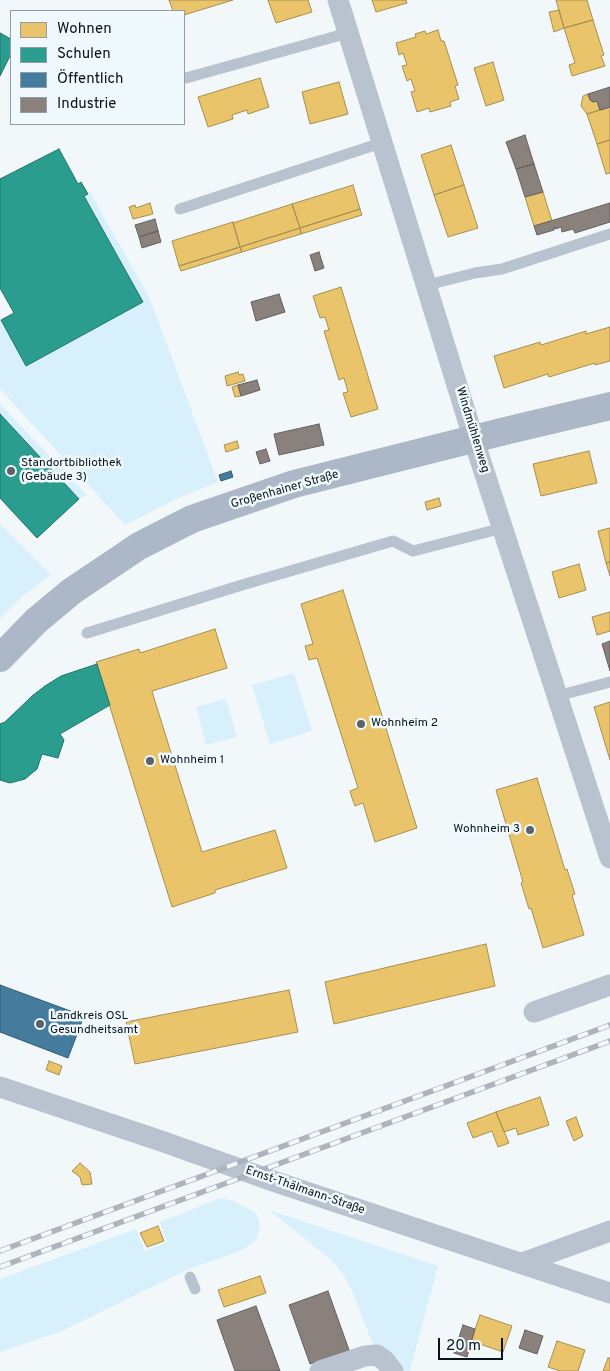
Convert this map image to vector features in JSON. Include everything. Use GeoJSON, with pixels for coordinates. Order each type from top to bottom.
{"type":"FeatureCollection","features":[{"type":"Feature","properties":{"kind":"main road","name":"Großenhainer Straße"},"geometry":{"type":"LineString","coordinates":[[0,658],[36,621],[72,591],[139,546],[192,519],[294,484],[610,406]]}},
{"type":"Feature","properties":{"kind":"street","name":"Windmühlenweg"},"geometry":{"type":"LineString","coordinates":[[338,0],[474,439],[610,858]]}},
{"type":"Feature","properties":{"kind":"street"},"geometry":{"type":"LineString","coordinates":[[534,1012],[610,985]]}},
{"type":"Feature","properties":{"kind":"street","name":"Ernst-Thälmann-Straße"},"geometry":{"type":"LineString","coordinates":[[0,1087],[276,1182],[610,1293]]}},
{"type":"Feature","properties":{"kind":"street"},"geometry":{"type":"LineString","coordinates":[[522,1264],[610,1231]]}},
{"type":"Feature","properties":{"kind":"street"},"geometry":{"type":"LineString","coordinates":[[320,1371],[365,1356],[377,1355],[393,1371]]}},
{"type":"Feature","properties":{"kind":"lane"},"geometry":{"type":"LineString","coordinates":[[186,78],[348,33]]}},
{"type":"Feature","properties":{"kind":"lane"},"geometry":{"type":"LineString","coordinates":[[180,209],[382,143]]}},
{"type":"Feature","properties":{"kind":"lane"},"geometry":{"type":"LineString","coordinates":[[427,285],[475,272],[502,269],[610,234]]}},
{"type":"Feature","properties":{"kind":"lane"},"geometry":{"type":"LineString","coordinates":[[87,633],[393,541],[413,551],[503,528]]}},
{"type":"Feature","properties":{"kind":"lane"},"geometry":{"type":"LineString","coordinates":[[557,696],[610,682]]}},
{"type":"Feature","properties":{"kind":"lane"},"geometry":{"type":"LineString","coordinates":[[190,1277],[195,1289]]}},
{"type":"Feature","properties":{"kind":"shaded area"},"geometry":{"type":"Polygon","coordinates":[[[90,192],[150,299],[218,482],[176,499],[125,525],[0,389],[0,319],[26,366],[143,302],[84,196],[90,192]]]}},
{"type":"Feature","properties":{"kind":"shaded area"},"geometry":{"type":"Polygon","coordinates":[[[0,404],[87,495],[79,499],[0,414],[0,404]]]}},
{"type":"Feature","properties":{"kind":"shaded area"},"geometry":{"type":"Polygon","coordinates":[[[0,524],[51,575],[23,596],[0,619],[0,524]]]}},
{"type":"Feature","properties":{"kind":"shaded area"},"geometry":{"type":"Polygon","coordinates":[[[294,673],[312,731],[270,744],[252,685],[294,673]]]}},
{"type":"Feature","properties":{"kind":"shaded area"},"geometry":{"type":"Polygon","coordinates":[[[226,699],[237,737],[206,745],[196,707],[226,699]]]}},
{"type":"Feature","properties":{"kind":"shaded area"},"geometry":{"type":"Polygon","coordinates":[[[221,1198],[234,1201],[256,1213],[260,1225],[257,1239],[241,1251],[191,1268],[62,1331],[0,1352],[0,1279],[136,1229],[145,1251],[167,1242],[160,1222],[221,1198]]]}},
{"type":"Feature","properties":{"kind":"shaded area"},"geometry":{"type":"Polygon","coordinates":[[[269,1210],[438,1266],[410,1371],[404,1371],[400,1363],[385,1348],[373,1345],[351,1288],[342,1273],[329,1258],[269,1210]]]}},
{"type":"Feature","properties":{"kind":"building: Wohnen"},"geometry":{"type":"Polygon","coordinates":[[[169,0],[233,0],[185,15],[185,10],[173,10],[169,0]]]}},
{"type":"Feature","properties":{"kind":"building: Wohnen"},"geometry":{"type":"Polygon","coordinates":[[[268,0],[308,0],[312,12],[276,23],[268,0]]]}},
{"type":"Feature","properties":{"kind":"building: Wohnen"},"geometry":{"type":"Polygon","coordinates":[[[372,0],[406,0],[407,3],[376,12],[372,0]]]}},
{"type":"Feature","properties":{"kind":"building: Wohnen"},"geometry":{"type":"Polygon","coordinates":[[[556,0],[587,0],[593,20],[564,28],[556,0]]]}},
{"type":"Feature","properties":{"kind":"building: Wohnen"},"geometry":{"type":"Polygon","coordinates":[[[559,10],[564,28],[554,32],[549,12],[559,10]]]}},
{"type":"Feature","properties":{"kind":"building: Wohnen"},"geometry":{"type":"Polygon","coordinates":[[[593,20],[604,55],[601,56],[605,66],[572,76],[569,65],[575,63],[564,28],[593,20]]]}},
{"type":"Feature","properties":{"kind":"building: Wohnen"},"geometry":{"type":"Polygon","coordinates":[[[438,30],[441,41],[444,41],[458,85],[455,86],[459,99],[450,102],[451,106],[430,112],[429,108],[417,112],[411,92],[415,91],[411,79],[407,81],[402,66],[407,65],[403,53],[399,55],[396,43],[416,37],[415,34],[425,31],[426,34],[438,30]]]}},
{"type":"Feature","properties":{"kind":"building: Wohnen"},"geometry":{"type":"Polygon","coordinates":[[[493,62],[504,100],[486,106],[474,68],[493,62]]]}},
{"type":"Feature","properties":{"kind":"building: Wohnen"},"geometry":{"type":"Polygon","coordinates":[[[260,78],[269,107],[248,114],[247,110],[232,115],[233,119],[208,127],[198,97],[260,78]]]}},
{"type":"Feature","properties":{"kind":"building: Wohnen"},"geometry":{"type":"Polygon","coordinates":[[[339,82],[348,114],[310,124],[302,92],[339,82]]]}},
{"type":"Feature","properties":{"kind":"building: Wohnen"},"geometry":{"type":"Polygon","coordinates":[[[588,94],[590,100],[593,102],[597,101],[600,110],[587,114],[581,106],[583,96],[588,94]]]}},
{"type":"Feature","properties":{"kind":"building: Wohnen"},"geometry":{"type":"Polygon","coordinates":[[[610,107],[610,140],[597,144],[587,114],[610,107]]]}},
{"type":"Feature","properties":{"kind":"building: Wohnen"},"geometry":{"type":"Polygon","coordinates":[[[610,140],[610,173],[606,174],[597,144],[610,140]]]}},
{"type":"Feature","properties":{"kind":"building: Wohnen"},"geometry":{"type":"Polygon","coordinates":[[[451,145],[464,185],[434,195],[421,155],[451,145]]]}},
{"type":"Feature","properties":{"kind":"building: Wohnen"},"geometry":{"type":"Polygon","coordinates":[[[353,185],[360,209],[300,228],[292,204],[353,185]]]}},
{"type":"Feature","properties":{"kind":"building: Wohnen"},"geometry":{"type":"Polygon","coordinates":[[[464,185],[478,228],[448,237],[434,195],[464,185]]]}},
{"type":"Feature","properties":{"kind":"building: Wohnen"},"geometry":{"type":"Polygon","coordinates":[[[543,192],[552,221],[534,226],[525,197],[543,192]]]}},
{"type":"Feature","properties":{"kind":"building: Wohnen"},"geometry":{"type":"Polygon","coordinates":[[[150,203],[153,214],[133,219],[129,207],[135,205],[136,208],[150,203]]]}},
{"type":"Feature","properties":{"kind":"building: Wohnen"},"geometry":{"type":"Polygon","coordinates":[[[292,204],[300,228],[240,247],[233,223],[292,204]]]}},
{"type":"Feature","properties":{"kind":"building: Wohnen"},"geometry":{"type":"Polygon","coordinates":[[[360,209],[362,215],[301,234],[300,228],[360,209]]]}},
{"type":"Feature","properties":{"kind":"building: Wohnen"},"geometry":{"type":"Polygon","coordinates":[[[233,222],[240,247],[179,266],[172,241],[233,222]]]}},
{"type":"Feature","properties":{"kind":"building: Wohnen"},"geometry":{"type":"Polygon","coordinates":[[[300,228],[301,234],[242,252],[240,247],[300,228]]]}},
{"type":"Feature","properties":{"kind":"building: Wohnen"},"geometry":{"type":"Polygon","coordinates":[[[240,247],[242,252],[181,271],[179,266],[240,247]]]}},
{"type":"Feature","properties":{"kind":"building: Wohnen"},"geometry":{"type":"Polygon","coordinates":[[[341,287],[378,409],[351,417],[343,393],[348,392],[344,378],[339,380],[324,331],[329,330],[325,317],[320,318],[313,296],[341,287]]]}},
{"type":"Feature","properties":{"kind":"building: Wohnen"},"geometry":{"type":"Polygon","coordinates":[[[610,327],[610,361],[595,365],[595,363],[549,377],[548,374],[504,388],[494,356],[540,342],[541,345],[586,331],[586,334],[610,327]]]}},
{"type":"Feature","properties":{"kind":"building: Wohnen"},"geometry":{"type":"Polygon","coordinates":[[[238,372],[239,375],[243,374],[245,381],[227,386],[225,376],[238,372]]]}},
{"type":"Feature","properties":{"kind":"building: Wohnen"},"geometry":{"type":"Polygon","coordinates":[[[238,385],[241,396],[235,397],[232,387],[238,385]]]}},
{"type":"Feature","properties":{"kind":"building: Wohnen"},"geometry":{"type":"Polygon","coordinates":[[[237,441],[239,448],[226,452],[224,445],[237,441]]]}},
{"type":"Feature","properties":{"kind":"building: Wohnen"},"geometry":{"type":"Polygon","coordinates":[[[589,451],[597,483],[541,496],[533,464],[589,451]]]}},
{"type":"Feature","properties":{"kind":"building: Wohnen"},"geometry":{"type":"Polygon","coordinates":[[[439,498],[441,506],[427,510],[425,502],[439,498]]]}},
{"type":"Feature","properties":{"kind":"building: Wohnen"},"geometry":{"type":"Polygon","coordinates":[[[610,528],[610,562],[606,563],[598,531],[610,528]]]}},
{"type":"Feature","properties":{"kind":"building: Wohnen"},"geometry":{"type":"Polygon","coordinates":[[[610,562],[610,576],[606,563],[610,562]]]}},
{"type":"Feature","properties":{"kind":"building: Wohnen"},"geometry":{"type":"Polygon","coordinates":[[[579,564],[586,590],[559,598],[552,572],[579,564]]]}},
{"type":"Feature","properties":{"kind":"building: Wohnen","name":"Wohnheim 2"},"geometry":{"type":"Polygon","coordinates":[[[343,590],[417,828],[375,842],[363,803],[355,806],[352,798],[350,791],[358,788],[317,658],[309,660],[305,646],[313,644],[301,604],[343,590]]]}},
{"type":"Feature","properties":{"kind":"building: Wohnen"},"geometry":{"type":"Polygon","coordinates":[[[610,612],[610,631],[597,635],[592,617],[610,612]]]}},
{"type":"Feature","properties":{"kind":"building: Wohnen","name":"Wohnheim 1"},"geometry":{"type":"Polygon","coordinates":[[[215,629],[227,668],[152,691],[154,698],[202,852],[275,830],[287,868],[215,890],[215,893],[172,907],[96,662],[139,649],[140,653],[215,629]]]}},
{"type":"Feature","properties":{"kind":"building: Wohnen"},"geometry":{"type":"Polygon","coordinates":[[[610,702],[610,760],[594,707],[610,702]]]}},
{"type":"Feature","properties":{"kind":"building: Wohnen","name":"Wohnheim 3"},"geometry":{"type":"Polygon","coordinates":[[[537,778],[565,870],[567,869],[575,894],[572,895],[584,935],[543,948],[521,883],[523,882],[496,790],[537,778]]]}},
{"type":"Feature","properties":{"kind":"building: Wohnen"},"geometry":{"type":"Polygon","coordinates":[[[486,944],[495,986],[334,1024],[325,982],[486,944]]]}},
{"type":"Feature","properties":{"kind":"building: Wohnen"},"geometry":{"type":"Polygon","coordinates":[[[289,990],[298,1032],[135,1064],[126,1022],[289,990]]]}},
{"type":"Feature","properties":{"kind":"building: Wohnen"},"geometry":{"type":"Polygon","coordinates":[[[49,1061],[62,1066],[59,1075],[46,1070],[49,1061]]]}},
{"type":"Feature","properties":{"kind":"building: Wohnen"},"geometry":{"type":"Polygon","coordinates":[[[540,1097],[549,1125],[518,1135],[516,1128],[504,1132],[496,1112],[540,1097]]]}},
{"type":"Feature","properties":{"kind":"building: Wohnen"},"geometry":{"type":"Polygon","coordinates":[[[496,1112],[509,1143],[498,1147],[492,1131],[473,1138],[467,1123],[496,1112]]]}},
{"type":"Feature","properties":{"kind":"building: Wohnen"},"geometry":{"type":"Polygon","coordinates":[[[576,1117],[583,1136],[574,1141],[566,1121],[576,1117]]]}},
{"type":"Feature","properties":{"kind":"building: Wohnen"},"geometry":{"type":"Polygon","coordinates":[[[80,1163],[90,1172],[92,1184],[82,1185],[80,1177],[72,1171],[80,1163]]]}},
{"type":"Feature","properties":{"kind":"building: Wohnen"},"geometry":{"type":"Polygon","coordinates":[[[158,1226],[164,1241],[147,1247],[140,1233],[158,1226]]]}},
{"type":"Feature","properties":{"kind":"building: Wohnen"},"geometry":{"type":"Polygon","coordinates":[[[260,1276],[266,1293],[224,1307],[218,1290],[260,1276]]]}},
{"type":"Feature","properties":{"kind":"building: Wohnen"},"geometry":{"type":"Polygon","coordinates":[[[480,1315],[512,1326],[503,1352],[471,1341],[480,1315]]]}},
{"type":"Feature","properties":{"kind":"building: Wohnen"},"geometry":{"type":"Polygon","coordinates":[[[557,1341],[585,1350],[578,1371],[560,1371],[548,1367],[557,1341]]]}},
{"type":"Feature","properties":{"kind":"building: Wohnen"},"geometry":{"type":"Polygon","coordinates":[[[608,1358],[610,1358],[610,1371],[603,1371],[608,1358]]]}},
{"type":"Feature","properties":{"kind":"building: Schulen"},"geometry":{"type":"Polygon","coordinates":[[[0,33],[10,38],[10,56],[0,76],[0,33]]]}},
{"type":"Feature","properties":{"kind":"building: Schulen"},"geometry":{"type":"Polygon","coordinates":[[[59,149],[78,184],[81,182],[88,194],[84,196],[143,302],[26,366],[1,320],[14,313],[0,288],[0,179],[59,149]]]}},
{"type":"Feature","properties":{"kind":"building: Schulen"},"geometry":{"type":"Polygon","coordinates":[[[0,414],[79,499],[37,538],[0,498],[0,414]]]}},
{"type":"Feature","properties":{"kind":"building: Schulen"},"geometry":{"type":"Polygon","coordinates":[[[97,664],[110,705],[60,734],[64,740],[58,758],[42,754],[37,769],[25,779],[10,783],[0,780],[0,724],[5,722],[32,696],[61,676],[97,664]]]}},
{"type":"Feature","properties":{"kind":"building: Öffentlich"},"geometry":{"type":"Polygon","coordinates":[[[231,471],[233,477],[221,481],[219,475],[231,471]]]}},
{"type":"Feature","properties":{"kind":"building: Öffentlich","name":"Landkreis OSL Gesundheitsamt"},"geometry":{"type":"Polygon","coordinates":[[[0,985],[84,1016],[68,1058],[0,1032],[0,985]]]}},
{"type":"Feature","properties":{"kind":"building: Industrie"},"geometry":{"type":"Polygon","coordinates":[[[610,87],[610,107],[600,110],[597,101],[593,102],[590,100],[588,94],[610,87]]]}},
{"type":"Feature","properties":{"kind":"building: Industrie"},"geometry":{"type":"Polygon","coordinates":[[[525,135],[534,164],[516,169],[506,142],[525,135]]]}},
{"type":"Feature","properties":{"kind":"building: Industrie"},"geometry":{"type":"Polygon","coordinates":[[[534,164],[543,192],[525,197],[516,169],[534,164]]]}},
{"type":"Feature","properties":{"kind":"building: Industrie"},"geometry":{"type":"Polygon","coordinates":[[[610,203],[610,222],[575,233],[573,229],[562,232],[561,227],[556,229],[555,227],[554,230],[537,235],[534,226],[610,203]]]}},
{"type":"Feature","properties":{"kind":"building: Industrie"},"geometry":{"type":"Polygon","coordinates":[[[155,219],[158,231],[139,237],[135,225],[155,219]]]}},
{"type":"Feature","properties":{"kind":"building: Industrie"},"geometry":{"type":"Polygon","coordinates":[[[158,231],[161,242],[142,248],[139,237],[158,231]]]}},
{"type":"Feature","properties":{"kind":"building: Industrie"},"geometry":{"type":"Polygon","coordinates":[[[319,252],[324,268],[315,271],[310,255],[319,252]]]}},
{"type":"Feature","properties":{"kind":"building: Industrie"},"geometry":{"type":"Polygon","coordinates":[[[279,294],[285,312],[256,321],[251,302],[279,294]]]}},
{"type":"Feature","properties":{"kind":"building: Industrie"},"geometry":{"type":"Polygon","coordinates":[[[257,380],[260,390],[241,396],[238,385],[257,380]]]}},
{"type":"Feature","properties":{"kind":"building: Industrie"},"geometry":{"type":"Polygon","coordinates":[[[319,424],[324,445],[279,455],[274,434],[319,424]]]}},
{"type":"Feature","properties":{"kind":"building: Industrie"},"geometry":{"type":"Polygon","coordinates":[[[266,449],[270,461],[260,464],[256,452],[266,449]]]}},
{"type":"Feature","properties":{"kind":"building: Industrie"},"geometry":{"type":"Polygon","coordinates":[[[610,641],[610,671],[602,644],[610,641]]]}},
{"type":"Feature","properties":{"kind":"building: Industrie"},"geometry":{"type":"Polygon","coordinates":[[[328,1291],[349,1350],[310,1364],[289,1305],[328,1291]]]}},
{"type":"Feature","properties":{"kind":"building: Industrie"},"geometry":{"type":"Polygon","coordinates":[[[256,1306],[280,1371],[235,1371],[217,1320],[256,1306]]]}},
{"type":"Feature","properties":{"kind":"building: Industrie"},"geometry":{"type":"Polygon","coordinates":[[[463,1325],[475,1329],[467,1357],[454,1353],[463,1325]]]}},
{"type":"Feature","properties":{"kind":"building: Industrie"},"geometry":{"type":"Polygon","coordinates":[[[525,1330],[543,1336],[537,1354],[519,1348],[525,1330]]]}},
{"type":"Feature","properties":{"kind":"railway"},"geometry":{"type":"LineString","coordinates":[[0,1251],[610,1025]]}},
{"type":"Feature","properties":{"kind":"railway"},"geometry":{"type":"LineString","coordinates":[[0,1267],[610,1041]]}},
{"type":"Feature","properties":{"kind":"place","name":"Standortbibliothek (Gebäude 3)"},"geometry":{"type":"Point","coordinates":[11,471]}},
{"type":"Feature","properties":{"kind":"place","name":"Wohnheim 2"},"geometry":{"type":"Point","coordinates":[361,724]}},
{"type":"Feature","properties":{"kind":"place","name":"Wohnheim 1"},"geometry":{"type":"Point","coordinates":[150,761]}},
{"type":"Feature","properties":{"kind":"place","name":"Wohnheim 3"},"geometry":{"type":"Point","coordinates":[530,830]}},
{"type":"Feature","properties":{"kind":"place","name":"Landkreis OSL Gesundheitsamt"},"geometry":{"type":"Point","coordinates":[40,1024]}}]}
